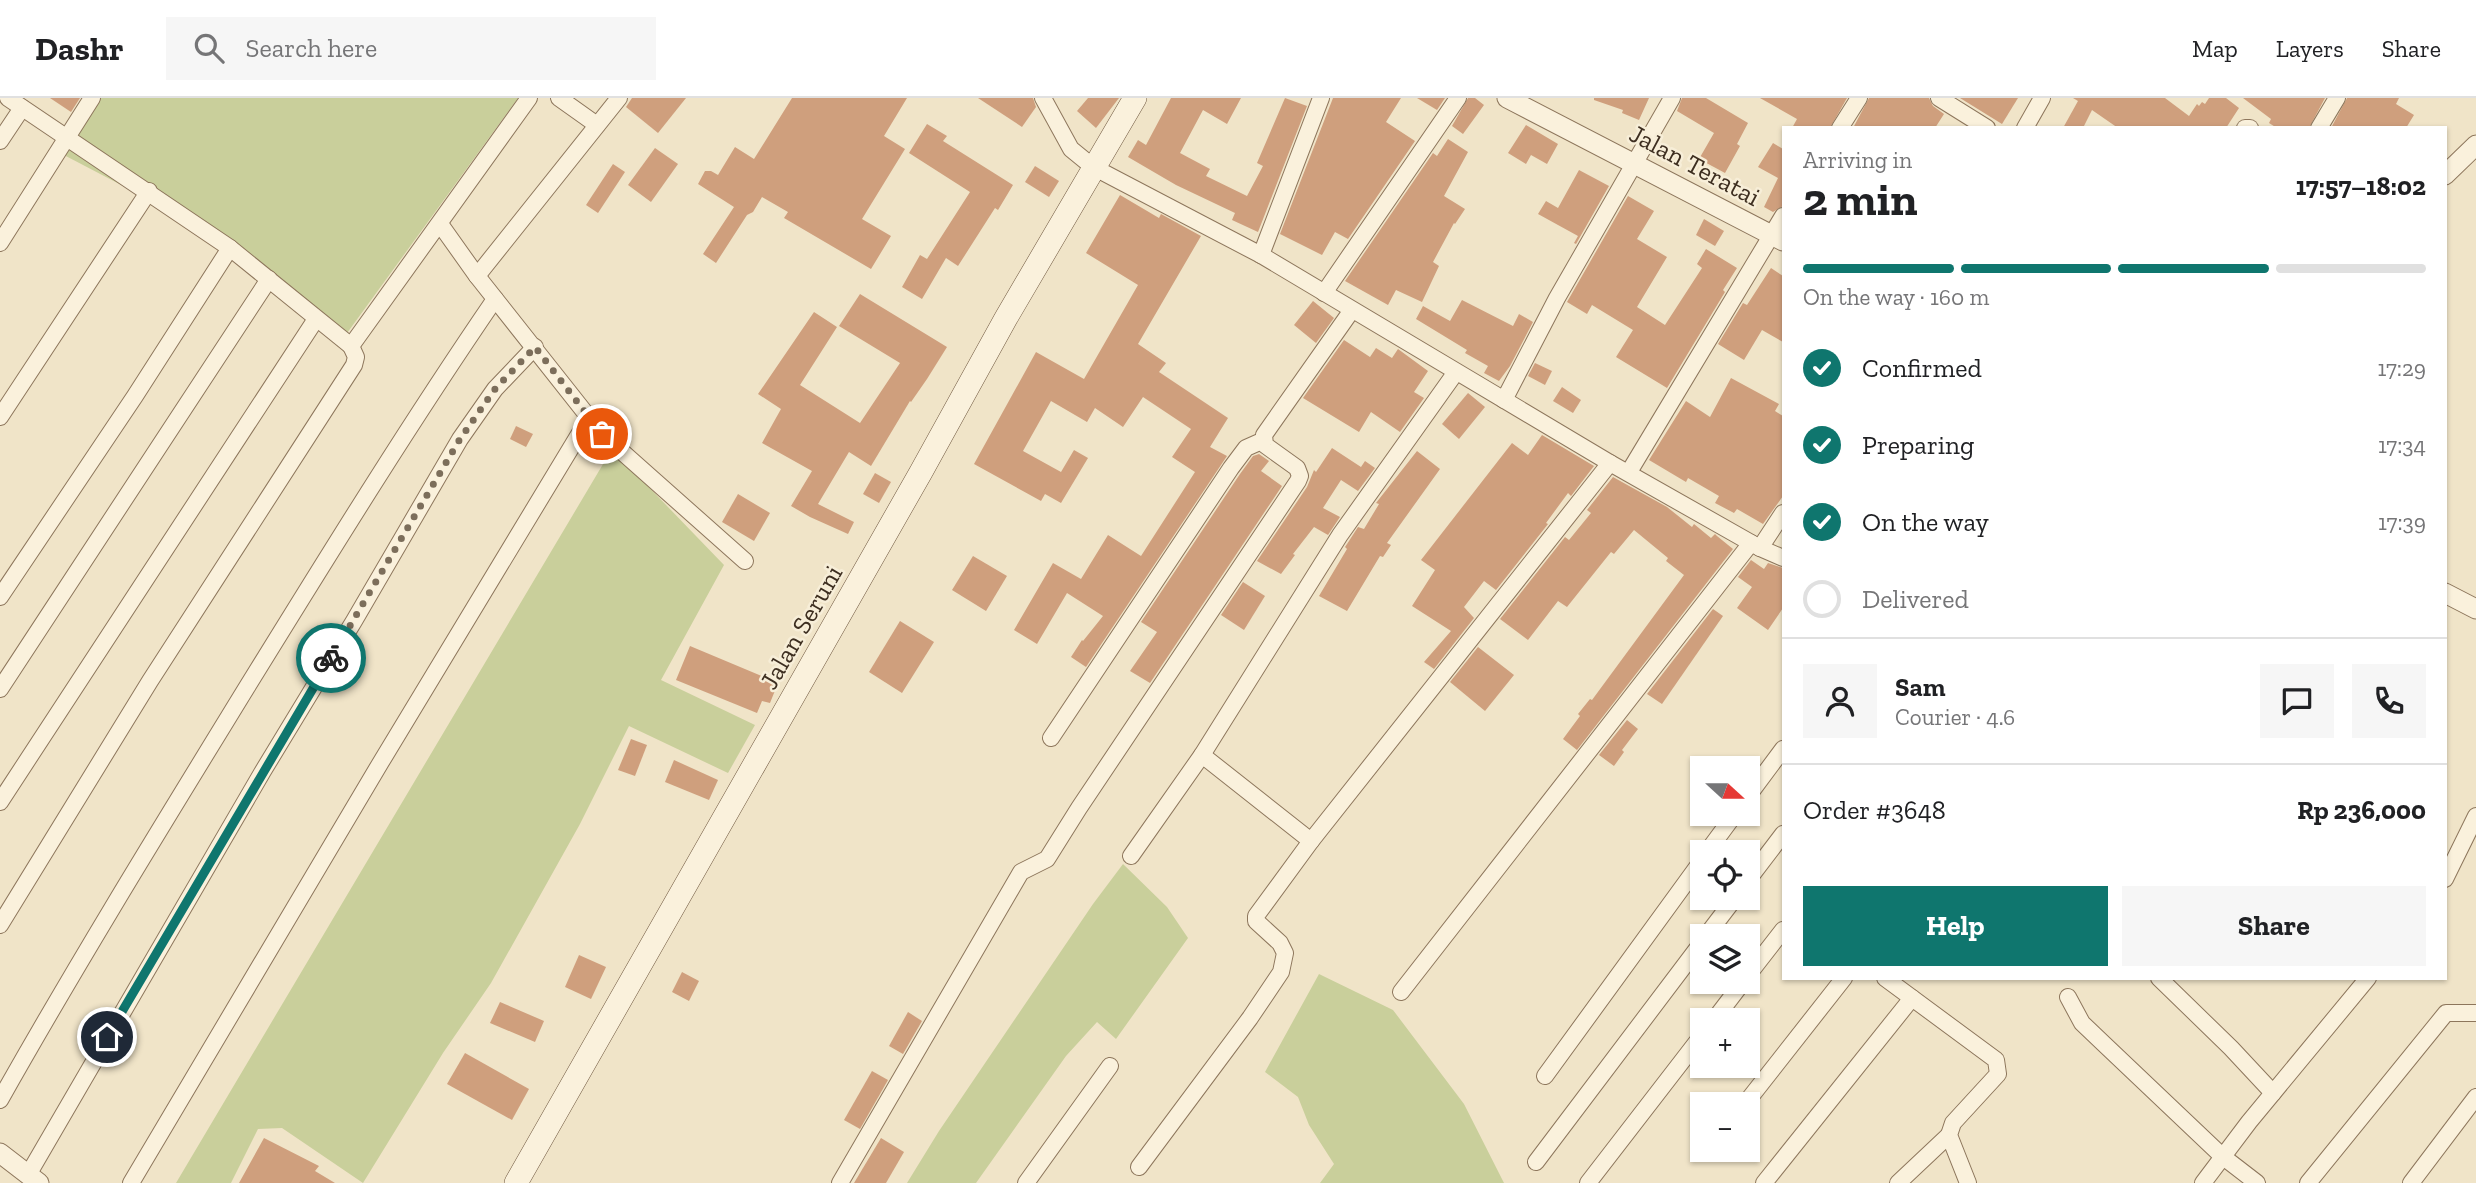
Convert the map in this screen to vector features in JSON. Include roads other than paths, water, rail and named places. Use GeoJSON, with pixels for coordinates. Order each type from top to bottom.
{"type":"FeatureCollection","features":[{"type":"Feature","properties":{"kind":"main road","name":"Jalan Seruni"},"geometry":{"type":"LineString","coordinates":[[516,1183],[1093,167],[1135,98]]}},
{"type":"Feature","properties":{"kind":"street"},"geometry":{"type":"LineString","coordinates":[[0,243],[92,98]]}},
{"type":"Feature","properties":{"kind":"street"},"geometry":{"type":"LineString","coordinates":[[351,346],[529,98]]}},
{"type":"Feature","properties":{"kind":"street"},"geometry":{"type":"LineString","coordinates":[[559,98],[597,125]]}},
{"type":"Feature","properties":{"kind":"street"},"geometry":{"type":"LineString","coordinates":[[477,276],[619,98]]}},
{"type":"Feature","properties":{"kind":"street"},"geometry":{"type":"LineString","coordinates":[[1043,98],[1071,149],[1093,167],[1261,255],[1610,463],[1756,546],[1782,558]]}},
{"type":"Feature","properties":{"kind":"street"},"geometry":{"type":"LineString","coordinates":[[1261,255],[1321,98]]}},
{"type":"Feature","properties":{"kind":"street"},"geometry":{"type":"LineString","coordinates":[[1324,293],[1458,98]]}},
{"type":"Feature","properties":{"kind":"street","name":"Jalan Teratai"},"geometry":{"type":"LineString","coordinates":[[1507,98],[1777,238]]}},
{"type":"Feature","properties":{"kind":"street"},"geometry":{"type":"LineString","coordinates":[[1504,400],[1556,298],[1672,98]]}},
{"type":"Feature","properties":{"kind":"street"},"geometry":{"type":"LineString","coordinates":[[1841,126],[1859,98]]}},
{"type":"Feature","properties":{"kind":"street"},"geometry":{"type":"LineString","coordinates":[[1939,98],[1984,126]]}},
{"type":"Feature","properties":{"kind":"street"},"geometry":{"type":"LineString","coordinates":[[2026,126],[2042,98]]}},
{"type":"Feature","properties":{"kind":"street"},"geometry":{"type":"LineString","coordinates":[[2320,126],[2337,98]]}},
{"type":"Feature","properties":{"kind":"street"},"geometry":{"type":"LineString","coordinates":[[0,141],[15,101],[230,248],[351,346],[356,357],[354,365],[150,681],[0,925]]}},
{"type":"Feature","properties":{"kind":"street"},"geometry":{"type":"LineString","coordinates":[[2447,173],[2476,145]]}},
{"type":"Feature","properties":{"kind":"street"},"geometry":{"type":"LineString","coordinates":[[0,417],[149,191]]}},
{"type":"Feature","properties":{"kind":"street"},"geometry":{"type":"LineString","coordinates":[[1629,472],[1777,238],[1782,220]]}},
{"type":"Feature","properties":{"kind":"street"},"geometry":{"type":"LineString","coordinates":[[440,224],[477,276],[602,434],[745,561]]}},
{"type":"Feature","properties":{"kind":"street"},"geometry":{"type":"LineString","coordinates":[[0,597],[135,396],[230,248]]}},
{"type":"Feature","properties":{"kind":"street"},"geometry":{"type":"LineString","coordinates":[[0,689],[269,279]]}},
{"type":"Feature","properties":{"kind":"street"},"geometry":{"type":"LineString","coordinates":[[0,1100],[75,967],[193,775],[416,416],[495,299]]}},
{"type":"Feature","properties":{"kind":"street"},"geometry":{"type":"LineString","coordinates":[[840,1183],[1021,872],[1047,859],[1055,850],[1079,808],[1298,481],[1300,476],[1297,468],[1265,445],[1267,428],[1352,310]]}},
{"type":"Feature","properties":{"kind":"street"},"geometry":{"type":"LineString","coordinates":[[0,802],[316,319]]}},
{"type":"Feature","properties":{"kind":"street"},"geometry":{"type":"LineString","coordinates":[[0,1153],[34,1179],[262,771],[354,621],[460,439],[495,389],[535,347]]}},
{"type":"Feature","properties":{"kind":"street"},"geometry":{"type":"LineString","coordinates":[[1131,856],[1202,755],[1340,536],[1456,372]]}},
{"type":"Feature","properties":{"kind":"street"},"geometry":{"type":"LineString","coordinates":[[131,1183],[373,774],[589,418]]}},
{"type":"Feature","properties":{"kind":"street"},"geometry":{"type":"LineString","coordinates":[[1051,738],[1231,468],[1246,449],[1264,440]]}},
{"type":"Feature","properties":{"kind":"street"},"geometry":{"type":"LineString","coordinates":[[1139,1167],[1281,972],[1285,953],[1280,943],[1256,921],[1256,916],[1311,841],[1610,463]]}},
{"type":"Feature","properties":{"kind":"street"},"geometry":{"type":"LineString","coordinates":[[1401,992],[1782,514]]}},
{"type":"Feature","properties":{"kind":"street"},"geometry":{"type":"LineString","coordinates":[[2447,594],[2476,609]]}},
{"type":"Feature","properties":{"kind":"street"},"geometry":{"type":"LineString","coordinates":[[1760,780],[1782,750]]}},
{"type":"Feature","properties":{"kind":"street"},"geometry":{"type":"LineString","coordinates":[[1202,755],[1311,841]]}},
{"type":"Feature","properties":{"kind":"street"},"geometry":{"type":"LineString","coordinates":[[2447,874],[2476,816]]}},
{"type":"Feature","properties":{"kind":"street"},"geometry":{"type":"LineString","coordinates":[[1760,864],[1782,835]]}},
{"type":"Feature","properties":{"kind":"street"},"geometry":{"type":"LineString","coordinates":[[1545,1076],[1690,877]]}},
{"type":"Feature","properties":{"kind":"street"},"geometry":{"type":"LineString","coordinates":[[1715,924],[1726,910]]}},
{"type":"Feature","properties":{"kind":"street"},"geometry":{"type":"LineString","coordinates":[[1760,960],[1782,931]]}},
{"type":"Feature","properties":{"kind":"street"},"geometry":{"type":"LineString","coordinates":[[1536,1161],[1690,958]]}},
{"type":"Feature","properties":{"kind":"street"},"geometry":{"type":"LineString","coordinates":[[1754,1092],[1842,980]]}},
{"type":"Feature","properties":{"kind":"street"},"geometry":{"type":"LineString","coordinates":[[1888,980],[1998,1064],[1998,1074],[1953,1123],[1949,1135],[1898,1183]]}},
{"type":"Feature","properties":{"kind":"street"},"geometry":{"type":"LineString","coordinates":[[2161,980],[2273,1093]]}},
{"type":"Feature","properties":{"kind":"street"},"geometry":{"type":"LineString","coordinates":[[2203,1183],[2222,1156],[2366,980]]}},
{"type":"Feature","properties":{"kind":"street"},"geometry":{"type":"LineString","coordinates":[[1723,1008],[1734,994]]}},
{"type":"Feature","properties":{"kind":"street"},"geometry":{"type":"LineString","coordinates":[[2068,997],[2082,1023],[2222,1156],[2256,1183]]}},
{"type":"Feature","properties":{"kind":"street"},"geometry":{"type":"LineString","coordinates":[[1764,1183],[1912,998]]}},
{"type":"Feature","properties":{"kind":"street"},"geometry":{"type":"LineString","coordinates":[[2308,1183],[2446,1013],[2476,1013]]}},
{"type":"Feature","properties":{"kind":"street"},"geometry":{"type":"LineString","coordinates":[[1588,1183],[1690,1051]]}},
{"type":"Feature","properties":{"kind":"street"},"geometry":{"type":"LineString","coordinates":[[1026,1183],[1110,1066]]}},
{"type":"Feature","properties":{"kind":"street"},"geometry":{"type":"LineString","coordinates":[[2411,1183],[2476,1097]]}},
{"type":"Feature","properties":{"kind":"street"},"geometry":{"type":"LineString","coordinates":[[1949,1135],[1968,1183]]}}]}
